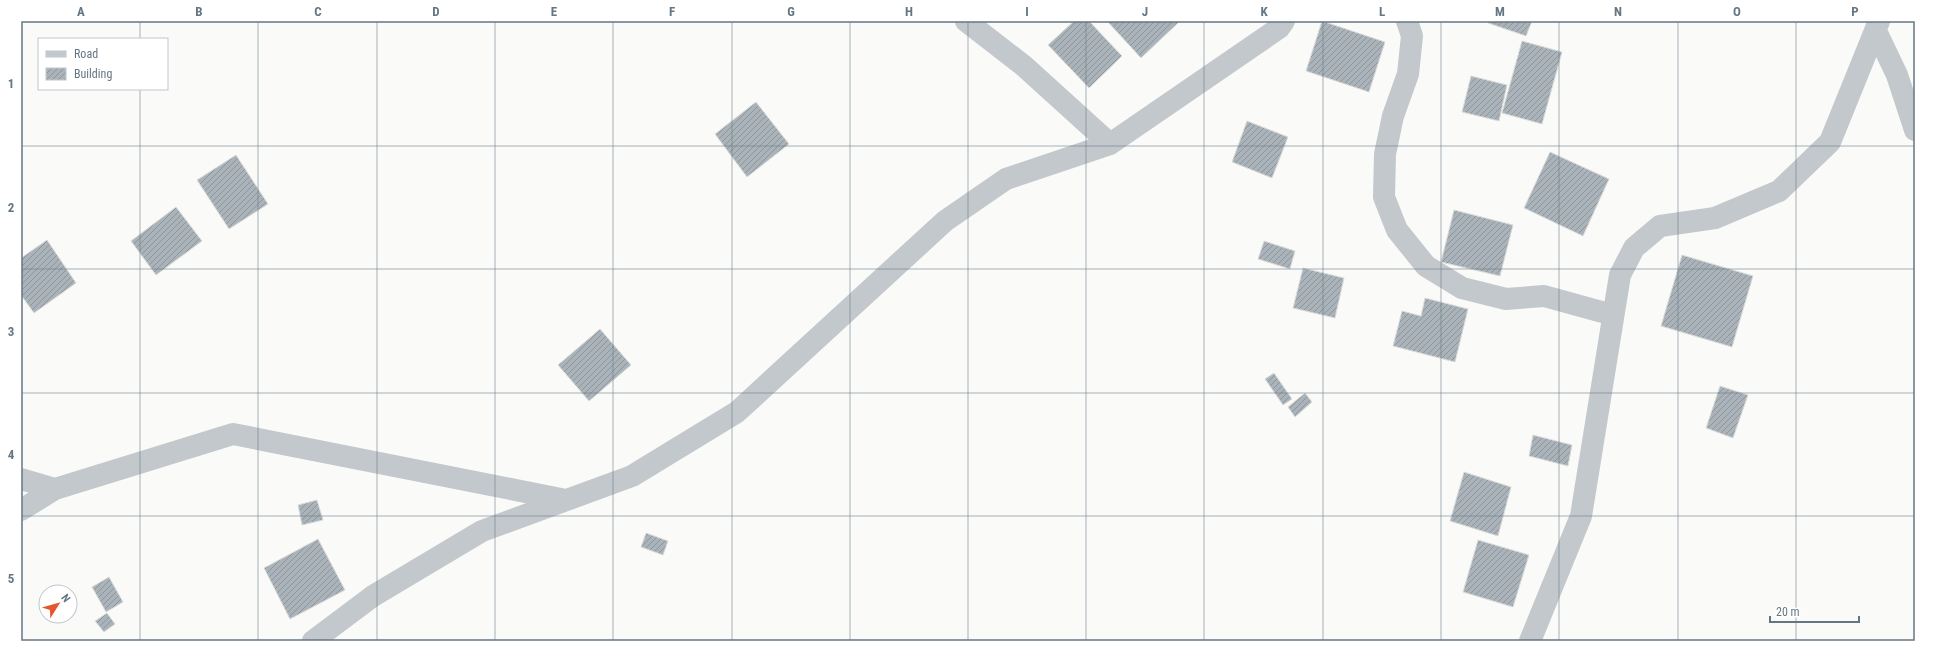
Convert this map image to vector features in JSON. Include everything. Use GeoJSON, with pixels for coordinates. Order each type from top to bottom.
{"type":"FeatureCollection","features":[{"type":"Feature","properties":{"kind":"street"},"geometry":{"type":"LineString","coordinates":[[966,21],[1024,66],[1110,144]]}},
{"type":"Feature","properties":{"kind":"street"},"geometry":{"type":"LineString","coordinates":[[313,641],[373,596],[482,531],[632,476],[736,412],[945,221],[1006,179],[1110,144],[1279,28],[1284,21]]}},
{"type":"Feature","properties":{"kind":"street"},"geometry":{"type":"LineString","coordinates":[[1407,21],[1412,36],[1408,74],[1393,116],[1385,154],[1384,197],[1397,230],[1426,266],[1462,288],[1506,299],[1544,296],[1613,315]]}},
{"type":"Feature","properties":{"kind":"street"},"geometry":{"type":"LineString","coordinates":[[1530,641],[1581,516],[1620,276],[1634,248],[1660,226],[1715,218],[1779,191],[1830,142],[1878,26]]}},
{"type":"Feature","properties":{"kind":"street"},"geometry":{"type":"LineString","coordinates":[[1878,26],[1897,75],[1915,130]]}},
{"type":"Feature","properties":{"kind":"street"},"geometry":{"type":"LineString","coordinates":[[21,510],[55,489],[233,434],[566,500]]}},
{"type":"Feature","properties":{"kind":"street"},"geometry":{"type":"LineString","coordinates":[[21,479],[55,489]]}},
{"type":"Feature","properties":{"kind":"building"},"geometry":{"type":"Polygon","coordinates":[[[1074,21],[1089,21],[1122,56],[1089,88],[1048,45],[1074,21]]]}},
{"type":"Feature","properties":{"kind":"building"},"geometry":{"type":"Polygon","coordinates":[[[1107,21],[1180,21],[1141,58],[1107,21]]]}},
{"type":"Feature","properties":{"kind":"building"},"geometry":{"type":"Polygon","coordinates":[[[1322,21],[1385,42],[1369,92],[1306,71],[1322,21]]]}},
{"type":"Feature","properties":{"kind":"building"},"geometry":{"type":"Polygon","coordinates":[[[1489,21],[1532,21],[1526,36],[1488,23],[1489,21]]]}},
{"type":"Feature","properties":{"kind":"building"},"geometry":{"type":"Polygon","coordinates":[[[1522,41],[1562,52],[1542,124],[1502,113],[1522,41]]]}},
{"type":"Feature","properties":{"kind":"building"},"geometry":{"type":"Polygon","coordinates":[[[1471,76],[1507,85],[1499,121],[1462,112],[1471,76]]]}},
{"type":"Feature","properties":{"kind":"building"},"geometry":{"type":"Polygon","coordinates":[[[756,102],[789,144],[747,177],[715,134],[756,102]]]}},
{"type":"Feature","properties":{"kind":"building"},"geometry":{"type":"Polygon","coordinates":[[[1247,121],[1288,137],[1272,178],[1232,162],[1247,121]]]}},
{"type":"Feature","properties":{"kind":"building"},"geometry":{"type":"Polygon","coordinates":[[[1550,152],[1609,179],[1583,236],[1524,208],[1550,152]]]}},
{"type":"Feature","properties":{"kind":"building"},"geometry":{"type":"Polygon","coordinates":[[[236,155],[268,204],[229,229],[197,180],[236,155]]]}},
{"type":"Feature","properties":{"kind":"building"},"geometry":{"type":"Polygon","coordinates":[[[176,207],[202,241],[156,275],[131,241],[176,207]]]}},
{"type":"Feature","properties":{"kind":"building"},"geometry":{"type":"Polygon","coordinates":[[[1454,210],[1513,225],[1500,276],[1441,262],[1454,210]]]}},
{"type":"Feature","properties":{"kind":"building"},"geometry":{"type":"Polygon","coordinates":[[[47,240],[76,283],[34,313],[21,295],[21,258],[47,240]]]}},
{"type":"Feature","properties":{"kind":"building"},"geometry":{"type":"Polygon","coordinates":[[[1264,241],[1295,251],[1290,269],[1258,259],[1264,241]]]}},
{"type":"Feature","properties":{"kind":"building"},"geometry":{"type":"Polygon","coordinates":[[[1682,255],[1753,276],[1732,347],[1661,326],[1682,255]]]}},
{"type":"Feature","properties":{"kind":"building"},"geometry":{"type":"Polygon","coordinates":[[[1303,268],[1344,278],[1335,318],[1293,308],[1303,268]]]}},
{"type":"Feature","properties":{"kind":"building"},"geometry":{"type":"Polygon","coordinates":[[[1425,298],[1468,309],[1455,362],[1393,346],[1402,311],[1421,316],[1425,298]]]}},
{"type":"Feature","properties":{"kind":"building"},"geometry":{"type":"Polygon","coordinates":[[[600,329],[631,365],[589,401],[558,365],[600,329]]]}},
{"type":"Feature","properties":{"kind":"building"},"geometry":{"type":"Polygon","coordinates":[[[1274,373],[1292,399],[1283,405],[1265,379],[1274,373]]]}},
{"type":"Feature","properties":{"kind":"building"},"geometry":{"type":"Polygon","coordinates":[[[1720,386],[1748,395],[1733,438],[1706,428],[1720,386]]]}},
{"type":"Feature","properties":{"kind":"building"},"geometry":{"type":"Polygon","coordinates":[[[1305,393],[1312,402],[1295,417],[1288,407],[1305,393]]]}},
{"type":"Feature","properties":{"kind":"building"},"geometry":{"type":"Polygon","coordinates":[[[1533,435],[1572,445],[1568,466],[1529,456],[1533,435]]]}},
{"type":"Feature","properties":{"kind":"building"},"geometry":{"type":"Polygon","coordinates":[[[1464,472],[1511,487],[1498,536],[1450,521],[1464,472]]]}},
{"type":"Feature","properties":{"kind":"building"},"geometry":{"type":"Polygon","coordinates":[[[317,500],[323,520],[302,525],[298,505],[317,500]]]}},
{"type":"Feature","properties":{"kind":"building"},"geometry":{"type":"Polygon","coordinates":[[[646,533],[668,541],[663,555],[641,547],[646,533]]]}},
{"type":"Feature","properties":{"kind":"building"},"geometry":{"type":"Polygon","coordinates":[[[318,539],[345,590],[290,619],[264,568],[318,539]]]}},
{"type":"Feature","properties":{"kind":"building"},"geometry":{"type":"Polygon","coordinates":[[[1478,540],[1529,555],[1513,607],[1463,592],[1478,540]]]}},
{"type":"Feature","properties":{"kind":"building"},"geometry":{"type":"Polygon","coordinates":[[[109,577],[123,602],[106,612],[92,587],[109,577]]]}},
{"type":"Feature","properties":{"kind":"building"},"geometry":{"type":"Polygon","coordinates":[[[107,613],[115,624],[104,632],[95,621],[107,613]]]}}]}
